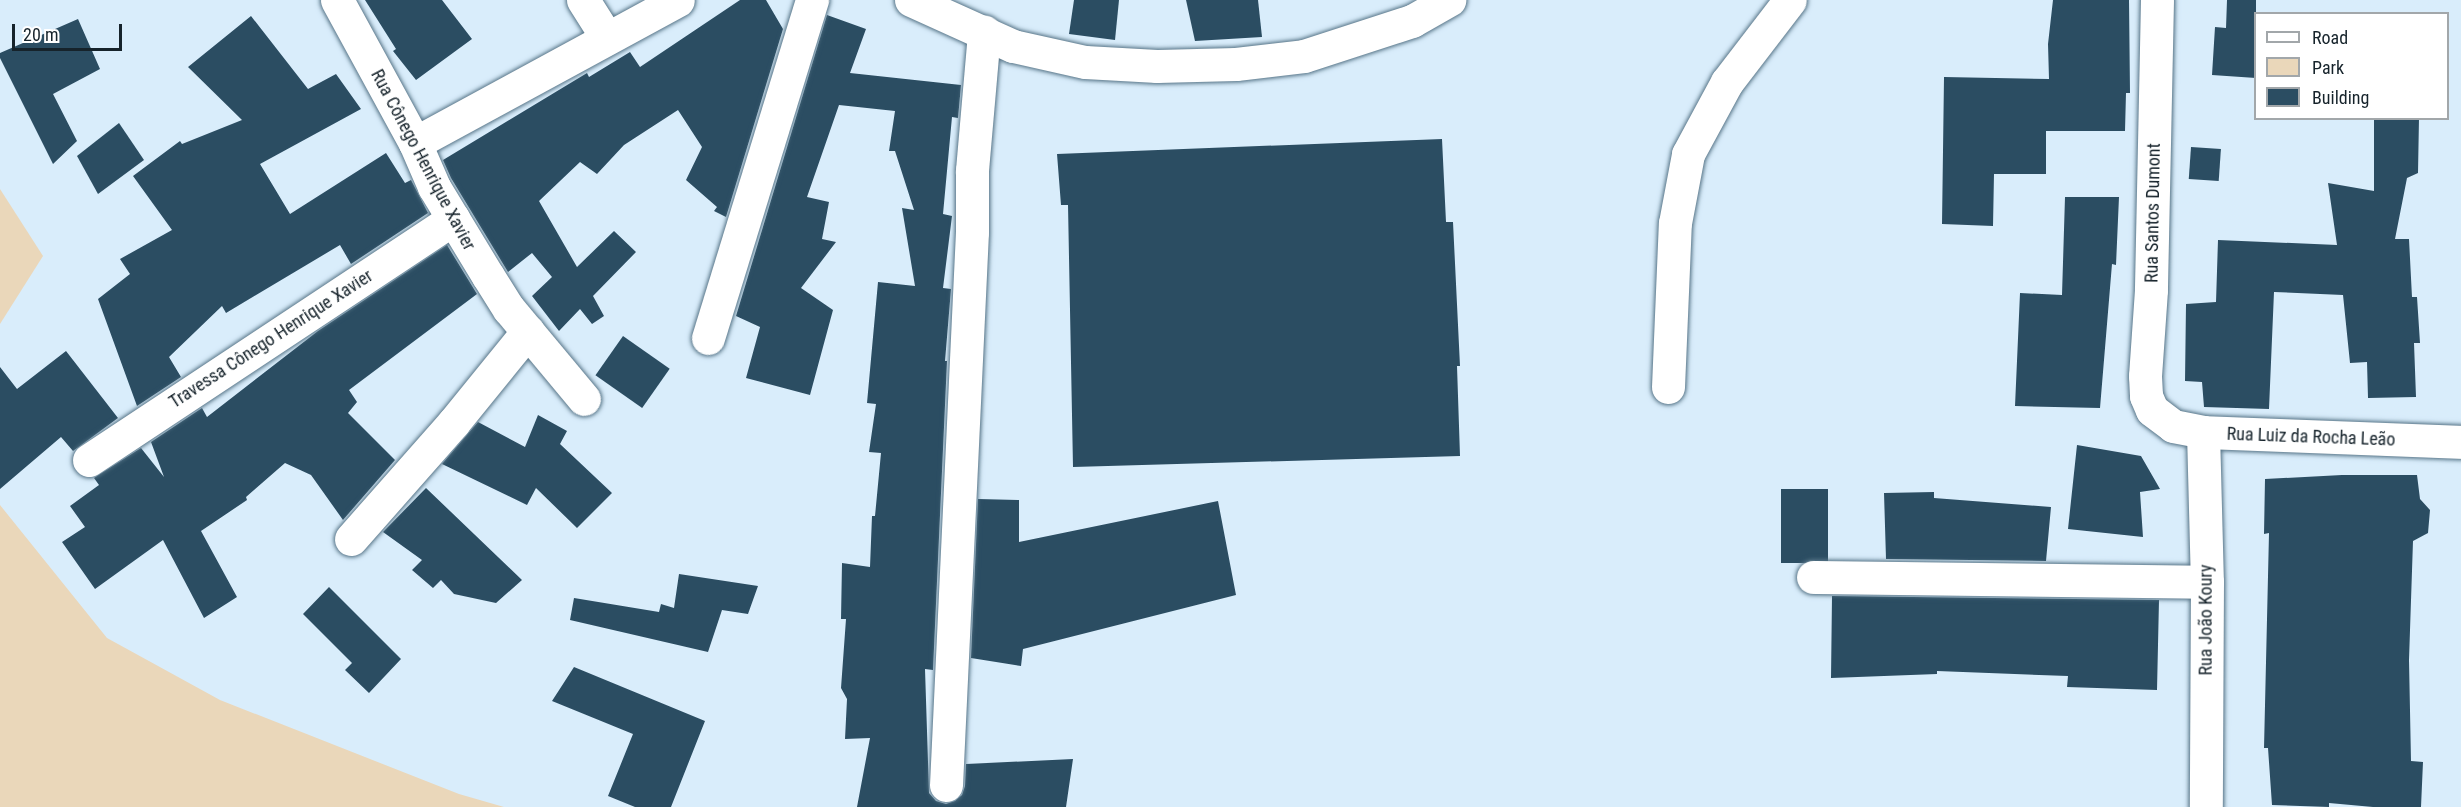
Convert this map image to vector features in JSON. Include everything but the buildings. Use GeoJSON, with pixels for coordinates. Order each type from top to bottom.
{"type":"FeatureCollection","features":[{"type":"Feature","properties":{"kind":"street","name":"Rua Cônego Henrique Xavier"},"geometry":{"type":"LineString","coordinates":[[337,0],[415,143],[434,187],[453,219],[509,309],[584,399]]}},
{"type":"Feature","properties":{"kind":"street"},"geometry":{"type":"LineString","coordinates":[[583,0],[608,38]]}},
{"type":"Feature","properties":{"kind":"street"},"geometry":{"type":"LineString","coordinates":[[415,143],[678,0]]}},
{"type":"Feature","properties":{"kind":"street"},"geometry":{"type":"LineString","coordinates":[[708,338],[812,0]]}},
{"type":"Feature","properties":{"kind":"street"},"geometry":{"type":"LineString","coordinates":[[911,0],[1013,46],[1085,62],[1168,66],[1236,64],[1304,56],[1412,21],[1449,0]]}},
{"type":"Feature","properties":{"kind":"street"},"geometry":{"type":"LineString","coordinates":[[1668,387],[1675,223],[1688,154],[1727,82],[1790,0]]}},
{"type":"Feature","properties":{"kind":"street","name":"Rua Santos Dumont"},"geometry":{"type":"LineString","coordinates":[[2157,0],[2151,290],[2145,376],[2146,396],[2152,410],[2163,421]]}},
{"type":"Feature","properties":{"kind":"street"},"geometry":{"type":"LineString","coordinates":[[946,785],[971,243],[972,170],[984,32]]}},
{"type":"Feature","properties":{"kind":"street","name":"Travessa Cônego Henrique Xavier"},"geometry":{"type":"LineString","coordinates":[[89,460],[453,219]]}},
{"type":"Feature","properties":{"kind":"street"},"geometry":{"type":"LineString","coordinates":[[351,540],[454,422],[528,331]]}},
{"type":"Feature","properties":{"kind":"street","name":"Rua Luiz da Rocha Leão"},"geometry":{"type":"LineString","coordinates":[[2163,421],[2182,430],[2203,432],[2461,442]]}},
{"type":"Feature","properties":{"kind":"street","name":"Rua João Koury"},"geometry":{"type":"LineString","coordinates":[[2203,432],[2206,807]]}},
{"type":"Feature","properties":{"kind":"street"},"geometry":{"type":"LineString","coordinates":[[1814,577],[2206,582]]}},
{"type":"Feature","properties":{"kind":"green space"},"geometry":{"type":"Polygon","coordinates":[[[0,189],[43,256],[0,324],[0,189]]]}},
{"type":"Feature","properties":{"kind":"green space"},"geometry":{"type":"Polygon","coordinates":[[[0,505],[107,638],[220,700],[459,794],[504,807],[0,807],[0,505]]]}}]}
